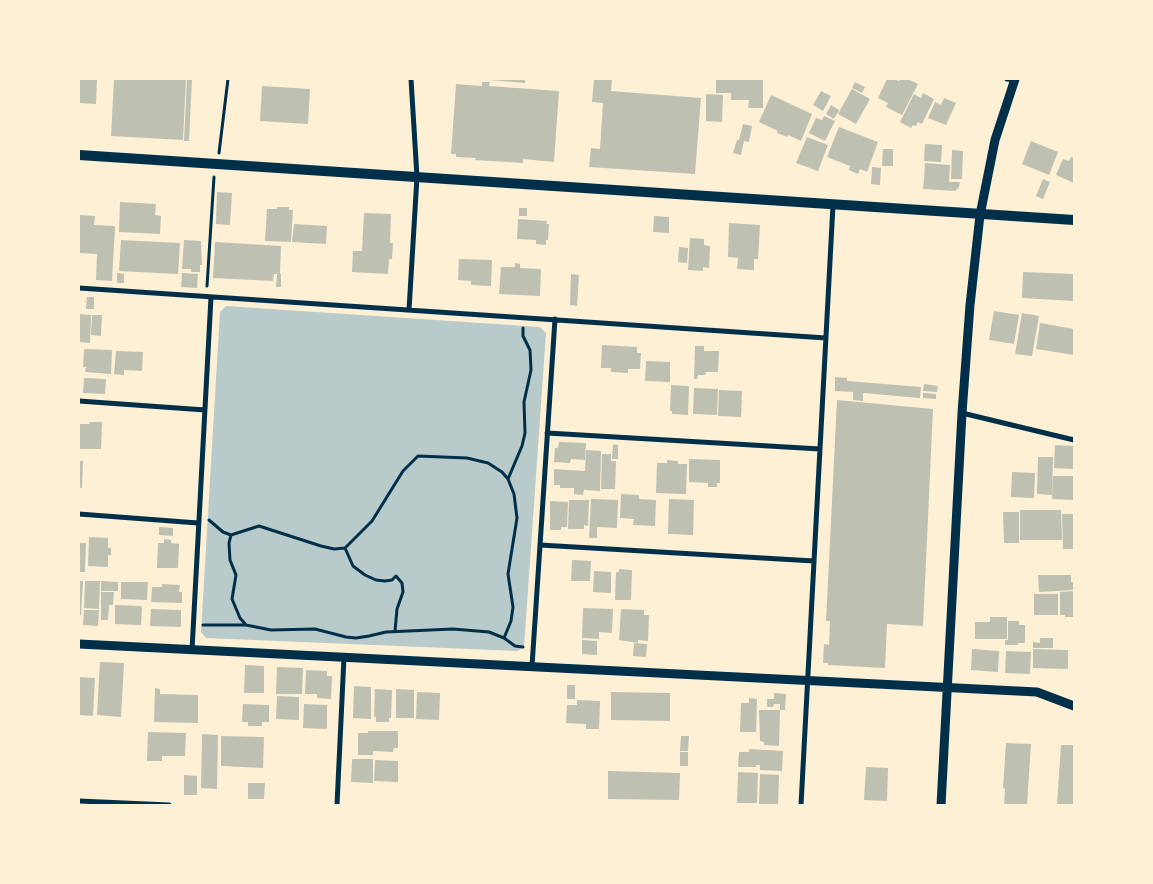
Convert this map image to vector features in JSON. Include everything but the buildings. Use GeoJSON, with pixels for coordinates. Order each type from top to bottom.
{"type":"FeatureCollection","features":[{"type":"Feature","properties":{"kind":"main road"},"geometry":{"type":"LineString","coordinates":[[79,155],[1074,220]]}},
{"type":"Feature","properties":{"kind":"street"},"geometry":{"type":"LineString","coordinates":[[409,310],[417,177],[411,79]]}},
{"type":"Feature","properties":{"kind":"street"},"geometry":{"type":"LineString","coordinates":[[941,805],[962,413],[970,305],[980,215],[995,140],[1012,79]]}},
{"type":"Feature","properties":{"kind":"street"},"geometry":{"type":"LineString","coordinates":[[800,805],[834,205]]}},
{"type":"Feature","properties":{"kind":"street"},"geometry":{"type":"LineString","coordinates":[[79,288],[826,338]]}},
{"type":"Feature","properties":{"kind":"street"},"geometry":{"type":"LineString","coordinates":[[192,650],[205,410],[208,296]]}},
{"type":"Feature","properties":{"kind":"street"},"geometry":{"type":"LineString","coordinates":[[532,666],[555,319]]}},
{"type":"Feature","properties":{"kind":"street"},"geometry":{"type":"LineString","coordinates":[[79,401],[205,410]]}},
{"type":"Feature","properties":{"kind":"street"},"geometry":{"type":"LineString","coordinates":[[962,413],[1074,440]]}},
{"type":"Feature","properties":{"kind":"street"},"geometry":{"type":"LineString","coordinates":[[547,433],[820,449]]}},
{"type":"Feature","properties":{"kind":"street"},"geometry":{"type":"LineString","coordinates":[[79,514],[198,523]]}},
{"type":"Feature","properties":{"kind":"street"},"geometry":{"type":"LineString","coordinates":[[540,545],[814,561]]}},
{"type":"Feature","properties":{"kind":"street"},"geometry":{"type":"LineString","coordinates":[[79,644],[532,666],[807,682],[1037,692],[1074,706]]}},
{"type":"Feature","properties":{"kind":"street"},"geometry":{"type":"LineString","coordinates":[[337,805],[344,657]]}},
{"type":"Feature","properties":{"kind":"street"},"geometry":{"type":"LineString","coordinates":[[79,801],[169,805]]}},
{"type":"Feature","properties":{"kind":"path"},"geometry":{"type":"LineString","coordinates":[[208,296],[216,164],[228,79]]}},
{"type":"Feature","properties":{"kind":"path"},"geometry":{"type":"LineString","coordinates":[[508,479],[520,453],[525,433],[524,402],[531,370],[530,350],[523,336],[523,317]]}},
{"type":"Feature","properties":{"kind":"path"},"geometry":{"type":"LineString","coordinates":[[199,516],[212,522],[222,532],[231,535],[259,526],[321,546],[334,549],[344,548],[372,521],[403,471],[418,456],[467,458],[488,463],[502,472],[508,479],[514,494],[517,518],[508,574],[513,608],[504,638]]}},
{"type":"Feature","properties":{"kind":"path"},"geometry":{"type":"LineString","coordinates":[[231,535],[229,543],[230,560],[236,575],[232,599],[240,618],[246,626]]}},
{"type":"Feature","properties":{"kind":"path"},"geometry":{"type":"LineString","coordinates":[[344,548],[354,566],[365,575],[376,580],[385,581],[392,580],[396,576],[402,583],[403,592],[397,609],[395,631]]}},
{"type":"Feature","properties":{"kind":"path"},"geometry":{"type":"LineString","coordinates":[[193,624],[246,626],[271,630],[316,629],[356,638],[395,631],[453,629],[488,632],[504,638],[515,646],[533,648]]}},
{"type":"Feature","properties":{"kind":"shaded area"},"geometry":{"type":"Polygon","coordinates":[[[226,306],[540,327],[546,333],[524,647],[518,651],[206,638],[201,632],[220,312],[226,306]]]}}]}
